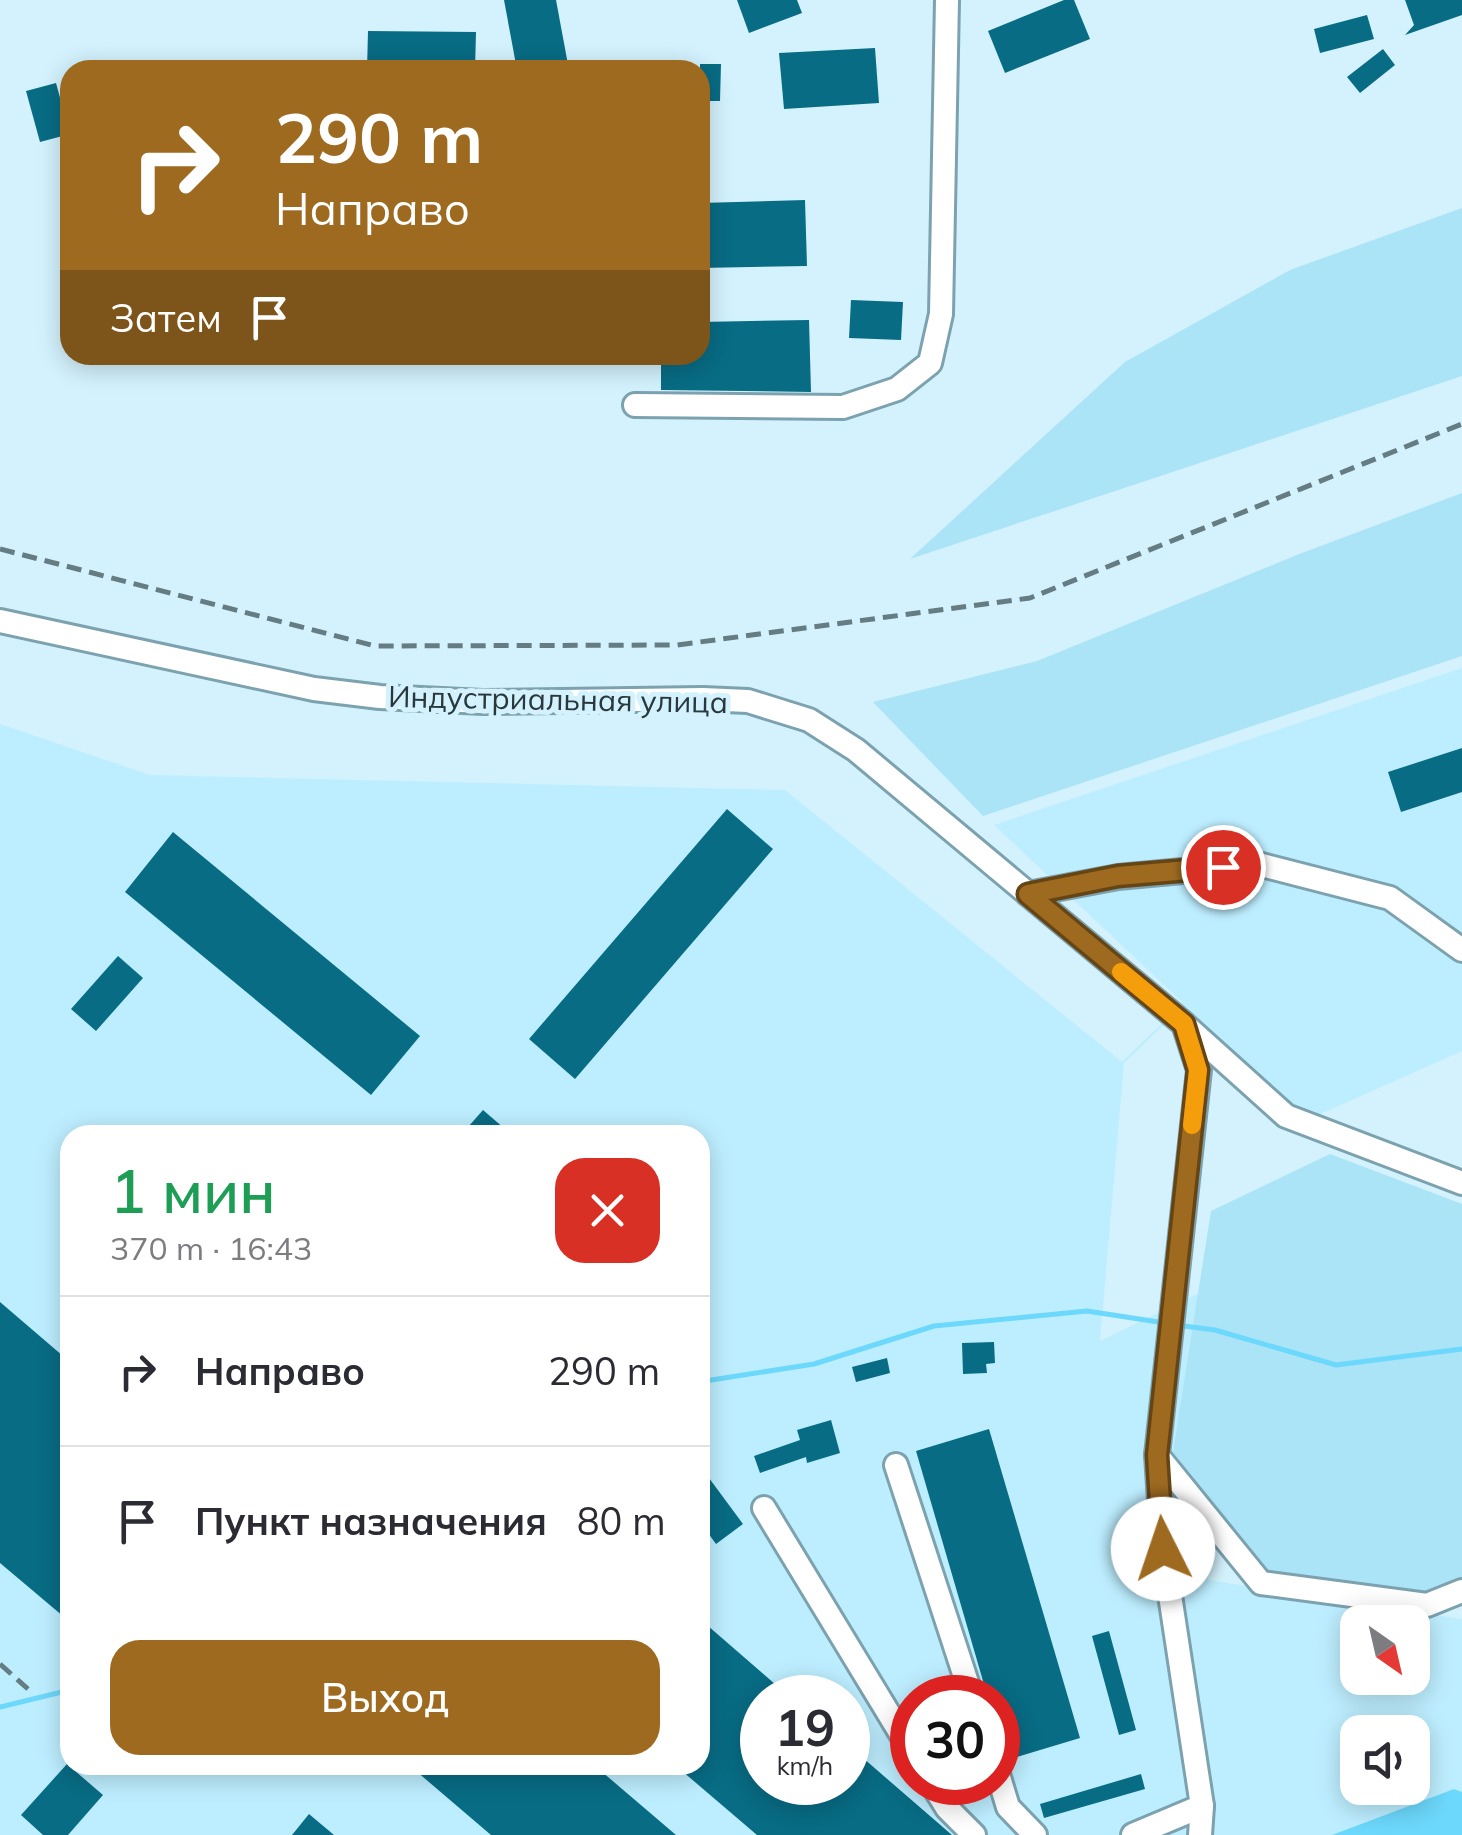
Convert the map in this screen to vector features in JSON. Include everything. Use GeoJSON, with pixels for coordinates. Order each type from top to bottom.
{"type":"FeatureCollection","features":[{"type":"Feature","properties":{"kind":"street"},"geometry":{"type":"LineString","coordinates":[[636,405],[843,407],[897,390],[930,364],[941,314],[946,0]]}},
{"type":"Feature","properties":{"kind":"street","name":"Индустриальная улица"},"geometry":{"type":"LineString","coordinates":[[0,621],[314,689],[380,697],[483,702],[725,699],[778,708],[809,720],[856,750],[1184,1024],[1286,1116],[1462,1183]]}},
{"type":"Feature","properties":{"kind":"street"},"geometry":{"type":"LineString","coordinates":[[1028,894],[1118,876],[1258,864],[1390,898],[1462,950]]}},
{"type":"Feature","properties":{"kind":"street"},"geometry":{"type":"LineString","coordinates":[[1184,1024],[1198,1070],[1157,1455],[1163,1549],[1202,1806],[1200,1835]]}},
{"type":"Feature","properties":{"kind":"street"},"geometry":{"type":"LineString","coordinates":[[1157,1455],[1261,1583],[1427,1606],[1462,1591]]}},
{"type":"Feature","properties":{"kind":"street"},"geometry":{"type":"LineString","coordinates":[[896,1465],[964,1675]]}},
{"type":"Feature","properties":{"kind":"street"},"geometry":{"type":"LineString","coordinates":[[764,1508],[890,1716]]}},
{"type":"Feature","properties":{"kind":"street"},"geometry":{"type":"LineString","coordinates":[[945,1805],[974,1835]]}},
{"type":"Feature","properties":{"kind":"street"},"geometry":{"type":"LineString","coordinates":[[1007,1805],[1035,1835]]}},
{"type":"Feature","properties":{"kind":"street"},"geometry":{"type":"LineString","coordinates":[[1132,1835],[1202,1806]]}},
{"type":"Feature","properties":{"kind":"shaded area"},"geometry":{"type":"Polygon","coordinates":[[[1462,208],[1462,376],[910,559],[1125,362],[1290,270],[1462,208]]]}},
{"type":"Feature","properties":{"kind":"shaded area"},"geometry":{"type":"Polygon","coordinates":[[[1462,493],[1462,656],[983,816],[873,702],[1037,661],[1302,553],[1462,493]]]}},
{"type":"Feature","properties":{"kind":"shaded area"},"geometry":{"type":"Polygon","coordinates":[[[1462,668],[1462,1051],[1307,1120],[1184,1005],[1124,1063],[1100,1341],[1205,1290],[1208,1580],[1371,1605],[1340,1605],[1340,1695],[1430,1695],[1430,1614],[1462,1619],[1462,1835],[0,1835],[0,724],[150,775],[785,790],[1122,1062],[1183,1003],[994,825],[1462,668]]]}},
{"type":"Feature","properties":{"kind":"shaded area"},"geometry":{"type":"Polygon","coordinates":[[[1330,1154],[1462,1204],[1462,1591],[1427,1605],[1279,1586],[1173,1452],[1211,1211],[1330,1154]]]}},
{"type":"Feature","properties":{"kind":"water"},"geometry":{"type":"Polygon","coordinates":[[[1454,1789],[1462,1792],[1462,1835],[1332,1835],[1412,1805],[1430,1805],[1430,1798],[1454,1789]]]}},
{"type":"Feature","properties":{"kind":"building"},"geometry":{"type":"Polygon","coordinates":[[[504,0],[556,0],[567,60],[515,60],[504,0]]]}},
{"type":"Feature","properties":{"kind":"building"},"geometry":{"type":"Polygon","coordinates":[[[737,0],[797,0],[802,13],[749,33],[737,0]]]}},
{"type":"Feature","properties":{"kind":"building"},"geometry":{"type":"Polygon","coordinates":[[[1064,0],[1074,0],[1090,39],[1005,73],[988,31],[1064,0]]]}},
{"type":"Feature","properties":{"kind":"building"},"geometry":{"type":"Polygon","coordinates":[[[1405,0],[1462,0],[1462,15],[1405,35],[1414,25],[1405,0]]]}},
{"type":"Feature","properties":{"kind":"building"},"geometry":{"type":"Polygon","coordinates":[[[1367,15],[1374,39],[1320,53],[1314,29],[1367,15]]]}},
{"type":"Feature","properties":{"kind":"building"},"geometry":{"type":"Polygon","coordinates":[[[368,31],[476,32],[475,60],[367,60],[368,31]]]}},
{"type":"Feature","properties":{"kind":"building"},"geometry":{"type":"Polygon","coordinates":[[[875,48],[879,103],[784,109],[779,53],[875,48]]]}},
{"type":"Feature","properties":{"kind":"building"},"geometry":{"type":"Polygon","coordinates":[[[1383,49],[1395,65],[1360,93],[1347,77],[1383,49]]]}},
{"type":"Feature","properties":{"kind":"building"},"geometry":{"type":"Polygon","coordinates":[[[710,64],[721,64],[720,101],[710,101],[710,64]]]}},
{"type":"Feature","properties":{"kind":"building"},"geometry":{"type":"Polygon","coordinates":[[[56,83],[60,137],[40,142],[26,91],[56,83]]]}},
{"type":"Feature","properties":{"kind":"building"},"geometry":{"type":"Polygon","coordinates":[[[805,200],[807,266],[710,268],[710,203],[805,200]]]}},
{"type":"Feature","properties":{"kind":"building"},"geometry":{"type":"Polygon","coordinates":[[[851,300],[903,302],[901,340],[849,338],[851,300]]]}},
{"type":"Feature","properties":{"kind":"building"},"geometry":{"type":"Polygon","coordinates":[[[809,320],[811,392],[661,390],[661,365],[710,365],[710,322],[809,320]]]}},
{"type":"Feature","properties":{"kind":"building"},"geometry":{"type":"Polygon","coordinates":[[[1462,748],[1462,792],[1401,812],[1388,772],[1462,748]]]}},
{"type":"Feature","properties":{"kind":"building"},"geometry":{"type":"Polygon","coordinates":[[[727,809],[773,849],[575,1079],[529,1039],[727,809]]]}},
{"type":"Feature","properties":{"kind":"building"},"geometry":{"type":"Polygon","coordinates":[[[173,832],[420,1036],[371,1095],[125,892],[173,832]]]}},
{"type":"Feature","properties":{"kind":"building"},"geometry":{"type":"Polygon","coordinates":[[[118,956],[143,978],[96,1031],[71,1009],[118,956]]]}},
{"type":"Feature","properties":{"kind":"building"},"geometry":{"type":"Polygon","coordinates":[[[483,1110],[500,1125],[470,1125],[483,1110]]]}},
{"type":"Feature","properties":{"kind":"building"},"geometry":{"type":"Polygon","coordinates":[[[0,1302],[60,1353],[60,1614],[0,1563],[0,1302]]]}},
{"type":"Feature","properties":{"kind":"building"},"geometry":{"type":"Polygon","coordinates":[[[994,1342],[995,1363],[986,1364],[987,1373],[963,1374],[962,1343],[994,1342]]]}},
{"type":"Feature","properties":{"kind":"building"},"geometry":{"type":"Polygon","coordinates":[[[887,1358],[890,1373],[856,1382],[852,1367],[887,1358]]]}},
{"type":"Feature","properties":{"kind":"building"},"geometry":{"type":"Polygon","coordinates":[[[831,1420],[840,1453],[807,1463],[806,1457],[760,1473],[754,1456],[800,1440],[797,1430],[831,1420]]]}},
{"type":"Feature","properties":{"kind":"building"},"geometry":{"type":"Polygon","coordinates":[[[989,1429],[1080,1738],[1020,1756],[1020,1675],[981,1675],[916,1451],[989,1429]]]}},
{"type":"Feature","properties":{"kind":"building"},"geometry":{"type":"Polygon","coordinates":[[[710,1479],[743,1524],[716,1544],[710,1536],[710,1479]]]}},
{"type":"Feature","properties":{"kind":"building"},"geometry":{"type":"Polygon","coordinates":[[[710,1628],[765,1675],[740,1675],[740,1805],[870,1805],[870,1764],[890,1781],[890,1805],[917,1805],[952,1835],[757,1835],[687,1775],[710,1775],[710,1628]]]}},
{"type":"Feature","properties":{"kind":"building"},"geometry":{"type":"Polygon","coordinates":[[[1109,1631],[1136,1730],[1119,1735],[1092,1636],[1109,1631]]]}},
{"type":"Feature","properties":{"kind":"building"},"geometry":{"type":"Polygon","coordinates":[[[60,1772],[60,1775],[80,1775],[103,1795],[68,1835],[43,1835],[21,1815],[60,1772]]]}},
{"type":"Feature","properties":{"kind":"building"},"geometry":{"type":"Polygon","coordinates":[[[1141,1774],[1145,1789],[1044,1818],[1040,1804],[1141,1774]]]}},
{"type":"Feature","properties":{"kind":"building"},"geometry":{"type":"Polygon","coordinates":[[[421,1775],[606,1775],[676,1835],[491,1835],[421,1775]]]}},
{"type":"Feature","properties":{"kind":"building"},"geometry":{"type":"Polygon","coordinates":[[[309,1814],[334,1835],[292,1835],[309,1814]]]}},
{"type":"Feature","properties":{"kind":"waterway"},"geometry":{"type":"LineString","coordinates":[[710,1380],[814,1364],[934,1326],[1087,1311],[1165,1323]]}},
{"type":"Feature","properties":{"kind":"waterway"},"geometry":{"type":"LineString","coordinates":[[1176,1325],[1215,1330],[1336,1365],[1462,1349]]}},
{"type":"Feature","properties":{"kind":"waterway"},"geometry":{"type":"LineString","coordinates":[[0,1707],[60,1692]]}},
{"type":"Feature","properties":{"kind":"railway"},"geometry":{"type":"LineString","coordinates":[[0,549],[375,646],[677,645],[1030,598],[1462,424]]}},
{"type":"Feature","properties":{"kind":"railway"},"geometry":{"type":"LineString","coordinates":[[0,1664],[28,1689]]}},
{"type":"Feature","properties":{"kind":"slow traffic"},"geometry":{"type":"LineString","coordinates":[[1121,972],[1184,1024],[1198,1070],[1192,1125]]}},
{"type":"Feature","properties":{"kind":"route"},"geometry":{"type":"LineString","coordinates":[[1163,1549],[1157,1455],[1198,1070],[1184,1024],[1028,894],[1118,876],[1223,867]]}}]}
